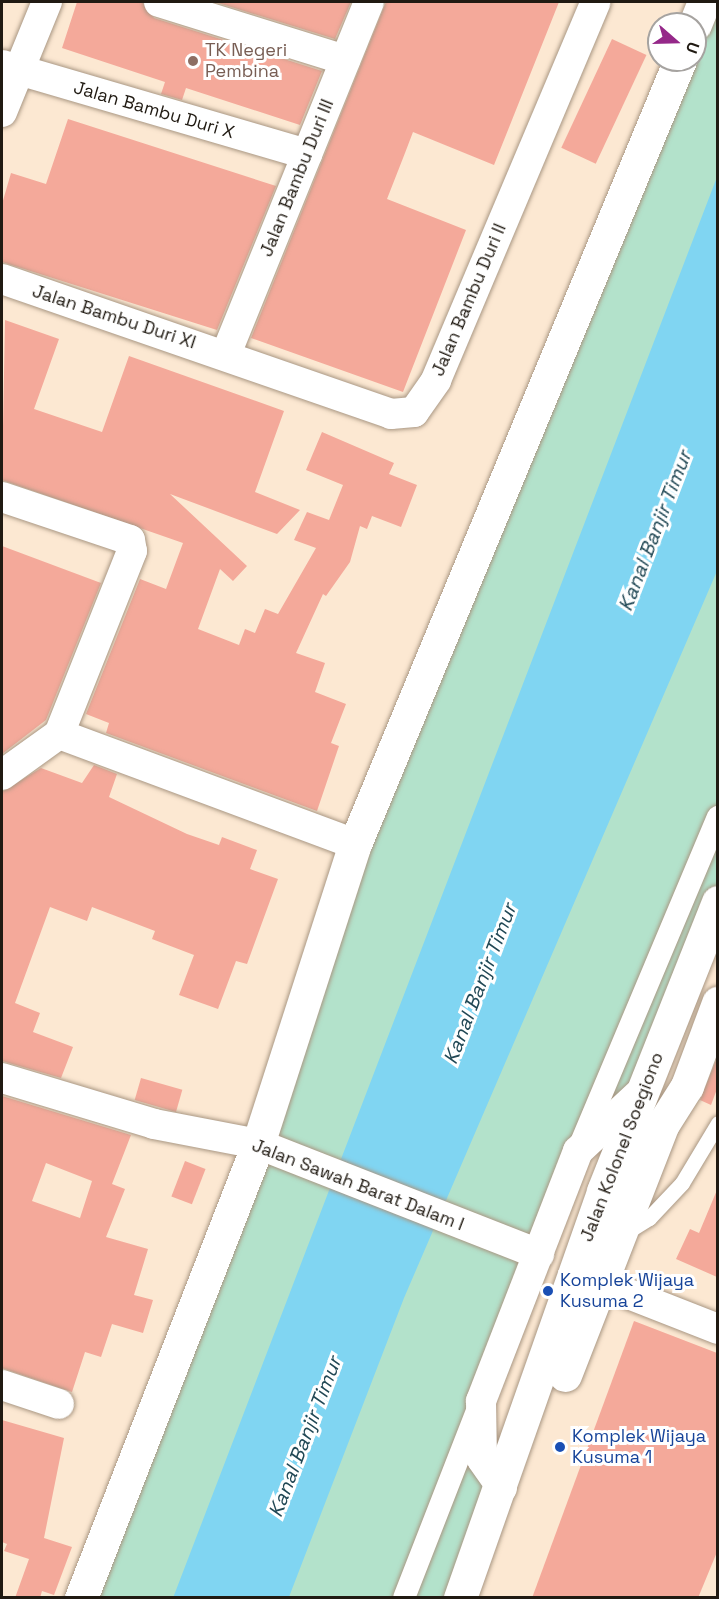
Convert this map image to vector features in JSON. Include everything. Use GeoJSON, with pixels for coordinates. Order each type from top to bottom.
{"type":"FeatureCollection","features":[{"type":"Feature","properties":{"kind":"street"},"geometry":{"type":"LineString","coordinates":[[2,112],[10,67],[47,2]]}},
{"type":"Feature","properties":{"kind":"street"},"geometry":{"type":"LineString","coordinates":[[159,2],[215,10],[345,60]]}},
{"type":"Feature","properties":{"kind":"street","name":"Jalan Bambu Duri III"},"geometry":{"type":"LineString","coordinates":[[226,354],[369,2]]}},
{"type":"Feature","properties":{"kind":"street","name":"Jalan Bambu Duri II"},"geometry":{"type":"LineString","coordinates":[[226,354],[391,414],[414,412],[436,380],[596,2]]}},
{"type":"Feature","properties":{"kind":"street","name":"Jalan Bambu Duri X"},"geometry":{"type":"LineString","coordinates":[[10,67],[307,154]]}},
{"type":"Feature","properties":{"kind":"street"},"geometry":{"type":"LineString","coordinates":[[81,1598],[258,1144],[355,844],[675,72]]}},
{"type":"Feature","properties":{"kind":"street","name":"Jalan Bambu Duri XI"},"geometry":{"type":"LineString","coordinates":[[2,279],[226,354]]}},
{"type":"Feature","properties":{"kind":"street"},"geometry":{"type":"LineString","coordinates":[[2,498],[123,533],[132,551],[59,734],[2,775]]}},
{"type":"Feature","properties":{"kind":"street"},"geometry":{"type":"LineString","coordinates":[[59,734],[355,844]]}},
{"type":"Feature","properties":{"kind":"street"},"geometry":{"type":"LineString","coordinates":[[404,1598],[481,1401],[528,1250],[578,1151],[717,818]]}},
{"type":"Feature","properties":{"kind":"street","name":"Jalan Kolonel Soegiono"},"geometry":{"type":"LineString","coordinates":[[460,1598],[502,1488],[642,1090],[717,902]]}},
{"type":"Feature","properties":{"kind":"street","name":"Jalan Kolonel Soegiono"},"geometry":{"type":"LineString","coordinates":[[483,1598],[598,1282],[663,1124],[687,1086],[717,1003]]}},
{"type":"Feature","properties":{"kind":"street","name":"Jalan Sawah Barat Dalam I"},"geometry":{"type":"LineString","coordinates":[[2,1078],[154,1124],[258,1144],[528,1250]]}},
{"type":"Feature","properties":{"kind":"street"},"geometry":{"type":"LineString","coordinates":[[578,1151],[609,1127],[642,1090]]}},
{"type":"Feature","properties":{"kind":"street"},"geometry":{"type":"LineString","coordinates":[[598,1282],[717,1329]]}},
{"type":"Feature","properties":{"kind":"street"},"geometry":{"type":"LineString","coordinates":[[2,1385],[59,1404]]}},
{"type":"Feature","properties":{"kind":"street"},"geometry":{"type":"LineString","coordinates":[[481,1401],[482,1459],[502,1488]]}},
{"type":"Feature","properties":{"kind":"lane"},"geometry":{"type":"LineString","coordinates":[[626,1214],[626,1224],[633,1228],[649,1218],[682,1183],[717,1123]]}},
{"type":"Feature","properties":{"kind":"green space"},"geometry":{"type":"Polygon","coordinates":[[[717,2],[717,902],[642,1090],[578,1151],[481,1401],[502,1488],[460,1597],[81,1598],[355,844],[690,72],[707,72],[707,12],[717,2]]]}},
{"type":"Feature","properties":{"kind":"water","name":"Kanal Banjir Timur"},"geometry":{"type":"Polygon","coordinates":[[[717,177],[717,571],[404,1298],[289,1597],[173,1598],[717,177]]]}},
{"type":"Feature","properties":{"kind":"building","name":"TK Negeri Pembina"},"geometry":{"type":"Polygon","coordinates":[[[77,2],[142,2],[154,18],[322,71],[300,125],[186,88],[182,100],[161,94],[165,82],[62,48],[77,2]]]}},
{"type":"Feature","properties":{"kind":"building"},"geometry":{"type":"Polygon","coordinates":[[[215,2],[351,2],[335,39],[215,2]]]}},
{"type":"Feature","properties":{"kind":"building"},"geometry":{"type":"Polygon","coordinates":[[[386,2],[559,2],[494,165],[413,132],[387,199],[466,230],[403,392],[251,338],[386,2]]]}},
{"type":"Feature","properties":{"kind":"building"},"geometry":{"type":"Polygon","coordinates":[[[612,39],[646,55],[596,164],[561,148],[612,39]]]}},
{"type":"Feature","properties":{"kind":"building"},"geometry":{"type":"Polygon","coordinates":[[[68,119],[276,186],[217,330],[2,262],[2,204],[11,173],[46,184],[68,119]]]}},
{"type":"Feature","properties":{"kind":"building"},"geometry":{"type":"Polygon","coordinates":[[[5,320],[59,339],[34,409],[102,432],[129,356],[284,411],[255,492],[300,510],[277,534],[170,494],[247,566],[233,581],[220,569],[198,629],[239,645],[245,629],[255,633],[265,609],[278,614],[316,548],[294,540],[307,512],[329,520],[343,485],[306,470],[322,432],[394,463],[389,474],[417,485],[401,527],[372,516],[367,529],[360,526],[350,562],[326,596],[323,594],[296,653],[325,663],[315,692],[346,704],[331,743],[339,746],[317,811],[106,733],[109,723],[86,714],[140,579],[166,589],[183,543],[2,480],[5,320]]]}},
{"type":"Feature","properties":{"kind":"building"},"geometry":{"type":"Polygon","coordinates":[[[2,546],[101,583],[46,720],[2,754],[2,546]]]}},
{"type":"Feature","properties":{"kind":"building"},"geometry":{"type":"Polygon","coordinates":[[[94,765],[117,774],[109,797],[187,834],[219,845],[222,837],[257,850],[250,869],[278,879],[247,964],[236,961],[218,1009],[179,995],[194,955],[152,939],[155,931],[92,907],[87,921],[50,907],[15,1003],[40,1013],[33,1032],[73,1047],[61,1078],[2,1061],[2,792],[41,768],[82,783],[94,765]]]}},
{"type":"Feature","properties":{"kind":"building"},"geometry":{"type":"Polygon","coordinates":[[[717,1058],[717,1089],[711,1105],[700,1100],[717,1058]]]}},
{"type":"Feature","properties":{"kind":"building"},"geometry":{"type":"Polygon","coordinates":[[[141,1078],[182,1090],[176,1112],[135,1100],[141,1078]]]}},
{"type":"Feature","properties":{"kind":"building"},"geometry":{"type":"Polygon","coordinates":[[[2,1096],[131,1135],[112,1184],[125,1189],[106,1237],[148,1249],[134,1295],[153,1300],[143,1333],[112,1324],[101,1357],[85,1352],[72,1392],[2,1368],[2,1096]],[[46,1163],[32,1201],[80,1218],[92,1181],[46,1163]]]}},
{"type":"Feature","properties":{"kind":"building"},"geometry":{"type":"Polygon","coordinates":[[[185,1161],[206,1169],[192,1204],[171,1196],[185,1161]]]}},
{"type":"Feature","properties":{"kind":"building"},"geometry":{"type":"Polygon","coordinates":[[[717,1190],[717,1277],[676,1259],[690,1229],[699,1233],[717,1190]]]}},
{"type":"Feature","properties":{"kind":"building"},"geometry":{"type":"Polygon","coordinates":[[[634,1321],[717,1353],[717,1552],[698,1598],[532,1598],[634,1321]]]}},
{"type":"Feature","properties":{"kind":"building"},"geometry":{"type":"Polygon","coordinates":[[[2,1420],[64,1438],[44,1538],[72,1547],[54,1595],[42,1591],[40,1598],[15,1598],[29,1559],[4,1551],[7,1544],[2,1542],[2,1420]]]}},
{"type":"Feature","properties":{"kind":"place","name":"TK Negeri Pembina"},"geometry":{"type":"Point","coordinates":[193,61]}},
{"type":"Feature","properties":{"kind":"place","name":"Komplek Wijaya Kusuma 2"},"geometry":{"type":"Point","coordinates":[548,1291]}},
{"type":"Feature","properties":{"kind":"place","name":"Komplek Wijaya Kusuma 1"},"geometry":{"type":"Point","coordinates":[560,1447]}}]}
